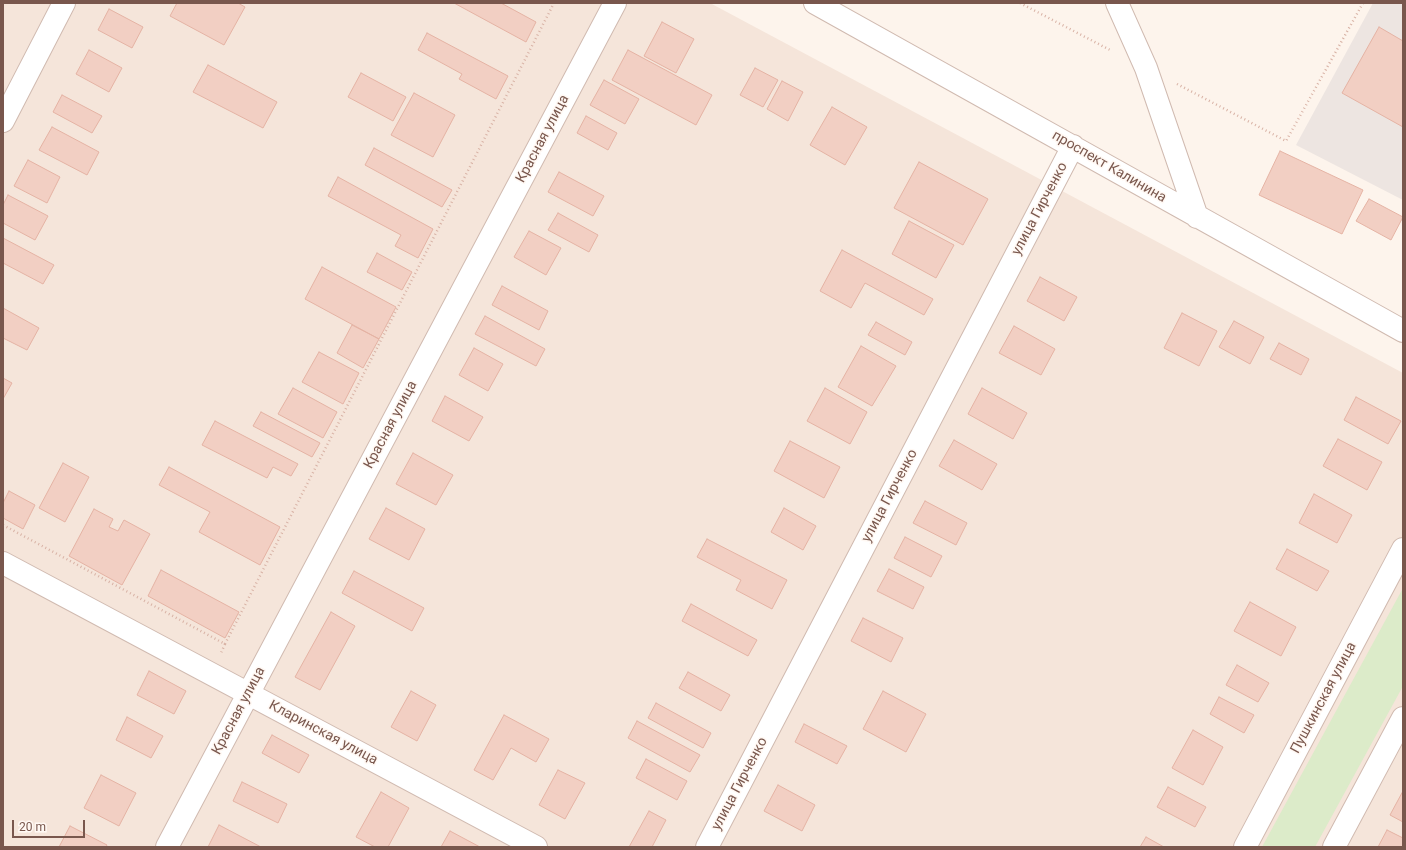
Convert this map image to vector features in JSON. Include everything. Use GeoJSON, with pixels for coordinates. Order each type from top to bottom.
{"type":"FeatureCollection","features":[{"type":"Feature","properties":{"kind":"street"},"geometry":{"type":"LineString","coordinates":[[3,121],[64,3]]}},
{"type":"Feature","properties":{"kind":"street","name":"Красная улица"},"geometry":{"type":"LineString","coordinates":[[167,847],[615,3]]}},
{"type":"Feature","properties":{"kind":"street"},"geometry":{"type":"LineString","coordinates":[[1117,3],[1146,68],[1197,217]]}},
{"type":"Feature","properties":{"kind":"street","name":"проспект Калинина"},"geometry":{"type":"LineString","coordinates":[[828,5],[1197,217],[1403,331]]}},
{"type":"Feature","properties":{"kind":"street","name":"улица Гирченко"},"geometry":{"type":"LineString","coordinates":[[707,847],[1073,146]]}},
{"type":"Feature","properties":{"kind":"street","name":"Пушкинская улица"},"geometry":{"type":"LineString","coordinates":[[1245,847],[1403,549]]}},
{"type":"Feature","properties":{"kind":"street","name":"Кларинская улица"},"geometry":{"type":"LineString","coordinates":[[3,563],[536,847]]}},
{"type":"Feature","properties":{"kind":"street"},"geometry":{"type":"LineString","coordinates":[[1334,847],[1403,718]]}},
{"type":"Feature","properties":{"kind":"path"},"geometry":{"type":"LineString","coordinates":[[210,673],[554,3]]}},
{"type":"Feature","properties":{"kind":"path"},"geometry":{"type":"LineString","coordinates":[[1020,3],[1286,141],[1363,3]]}},
{"type":"Feature","properties":{"kind":"path"},"geometry":{"type":"LineString","coordinates":[[3,525],[225,644]]}},
{"type":"Feature","properties":{"kind":"shaded area"},"geometry":{"type":"Polygon","coordinates":[[[3,3],[710,3],[1403,373],[1403,847],[3,847],[3,3]]]}},
{"type":"Feature","properties":{"kind":"shaded area"},"geometry":{"type":"Polygon","coordinates":[[[1373,3],[1403,3],[1403,200],[1296,145],[1373,3]]]}},
{"type":"Feature","properties":{"kind":"green space"},"geometry":{"type":"Polygon","coordinates":[[[1403,588],[1403,686],[1315,847],[1262,847],[1403,588]]]}},
{"type":"Feature","properties":{"kind":"building"},"geometry":{"type":"Polygon","coordinates":[[[177,3],[238,3],[245,7],[224,45],[170,16],[177,3]]]}},
{"type":"Feature","properties":{"kind":"building"},"geometry":{"type":"Polygon","coordinates":[[[454,3],[501,3],[536,22],[526,42],[454,3]]]}},
{"type":"Feature","properties":{"kind":"building"},"geometry":{"type":"Polygon","coordinates":[[[109,9],[143,27],[132,48],[98,30],[109,9]]]}},
{"type":"Feature","properties":{"kind":"building"},"geometry":{"type":"Polygon","coordinates":[[[662,22],[694,39],[676,73],[644,56],[662,22]]]}},
{"type":"Feature","properties":{"kind":"building"},"geometry":{"type":"Polygon","coordinates":[[[1379,27],[1403,41],[1403,127],[1342,93],[1379,27]]]}},
{"type":"Feature","properties":{"kind":"building"},"geometry":{"type":"Polygon","coordinates":[[[427,33],[508,76],[496,99],[459,79],[462,74],[418,50],[427,33]]]}},
{"type":"Feature","properties":{"kind":"building"},"geometry":{"type":"Polygon","coordinates":[[[89,50],[122,68],[109,92],[76,74],[89,50]]]}},
{"type":"Feature","properties":{"kind":"building"},"geometry":{"type":"Polygon","coordinates":[[[628,50],[712,95],[696,125],[612,80],[628,50]]]}},
{"type":"Feature","properties":{"kind":"building"},"geometry":{"type":"Polygon","coordinates":[[[208,65],[277,102],[263,128],[193,92],[208,65]]]}},
{"type":"Feature","properties":{"kind":"building"},"geometry":{"type":"Polygon","coordinates":[[[755,68],[778,80],[763,107],[740,95],[755,68]]]}},
{"type":"Feature","properties":{"kind":"building"},"geometry":{"type":"Polygon","coordinates":[[[361,73],[406,97],[393,121],[348,97],[361,73]]]}},
{"type":"Feature","properties":{"kind":"building"},"geometry":{"type":"Polygon","coordinates":[[[604,80],[639,99],[625,124],[590,105],[604,80]]]}},
{"type":"Feature","properties":{"kind":"building"},"geometry":{"type":"Polygon","coordinates":[[[782,81],[803,92],[788,121],[767,109],[782,81]]]}},
{"type":"Feature","properties":{"kind":"building"},"geometry":{"type":"Polygon","coordinates":[[[414,93],[455,115],[433,157],[391,135],[414,93]]]}},
{"type":"Feature","properties":{"kind":"building"},"geometry":{"type":"Polygon","coordinates":[[[62,95],[102,116],[92,133],[53,112],[62,95]]]}},
{"type":"Feature","properties":{"kind":"building"},"geometry":{"type":"Polygon","coordinates":[[[832,107],[867,127],[845,165],[810,145],[832,107]]]}},
{"type":"Feature","properties":{"kind":"building"},"geometry":{"type":"Polygon","coordinates":[[[586,116],[617,133],[608,150],[577,133],[586,116]]]}},
{"type":"Feature","properties":{"kind":"building"},"geometry":{"type":"Polygon","coordinates":[[[52,127],[99,152],[87,175],[39,150],[52,127]]]}},
{"type":"Feature","properties":{"kind":"building"},"geometry":{"type":"Polygon","coordinates":[[[374,148],[452,190],[442,207],[365,165],[374,148]]]}},
{"type":"Feature","properties":{"kind":"building"},"geometry":{"type":"Polygon","coordinates":[[[1280,151],[1363,190],[1342,234],[1259,195],[1280,151]]]}},
{"type":"Feature","properties":{"kind":"building"},"geometry":{"type":"Polygon","coordinates":[[[28,160],[60,177],[47,203],[14,186],[28,160]]]}},
{"type":"Feature","properties":{"kind":"building"},"geometry":{"type":"Polygon","coordinates":[[[919,162],[988,199],[963,245],[894,208],[919,162]]]}},
{"type":"Feature","properties":{"kind":"building"},"geometry":{"type":"Polygon","coordinates":[[[559,172],[604,196],[593,216],[548,192],[559,172]]]}},
{"type":"Feature","properties":{"kind":"building"},"geometry":{"type":"Polygon","coordinates":[[[338,177],[433,229],[418,258],[395,246],[401,235],[328,196],[338,177]]]}},
{"type":"Feature","properties":{"kind":"building"},"geometry":{"type":"Polygon","coordinates":[[[8,195],[48,216],[35,240],[3,223],[3,205],[8,195]]]}},
{"type":"Feature","properties":{"kind":"building"},"geometry":{"type":"Polygon","coordinates":[[[1369,199],[1403,217],[1391,240],[1356,221],[1369,199]]]}},
{"type":"Feature","properties":{"kind":"building"},"geometry":{"type":"Polygon","coordinates":[[[558,213],[598,235],[589,252],[548,230],[558,213]]]}},
{"type":"Feature","properties":{"kind":"building"},"geometry":{"type":"Polygon","coordinates":[[[909,221],[954,245],[936,278],[892,254],[909,221]]]}},
{"type":"Feature","properties":{"kind":"building"},"geometry":{"type":"Polygon","coordinates":[[[529,231],[561,248],[546,275],[514,257],[529,231]]]}},
{"type":"Feature","properties":{"kind":"building"},"geometry":{"type":"Polygon","coordinates":[[[3,238],[54,265],[43,284],[3,263],[3,238]]]}},
{"type":"Feature","properties":{"kind":"building"},"geometry":{"type":"Polygon","coordinates":[[[842,250],[933,299],[924,315],[865,283],[851,308],[820,291],[842,250]]]}},
{"type":"Feature","properties":{"kind":"building"},"geometry":{"type":"Polygon","coordinates":[[[377,253],[412,272],[402,290],[367,272],[377,253]]]}},
{"type":"Feature","properties":{"kind":"building"},"geometry":{"type":"Polygon","coordinates":[[[322,267],[396,307],[379,339],[305,299],[322,267]]]}},
{"type":"Feature","properties":{"kind":"building"},"geometry":{"type":"Polygon","coordinates":[[[1040,277],[1077,297],[1064,321],[1027,301],[1040,277]]]}},
{"type":"Feature","properties":{"kind":"building"},"geometry":{"type":"Polygon","coordinates":[[[502,286],[548,311],[539,330],[492,305],[502,286]]]}},
{"type":"Feature","properties":{"kind":"building"},"geometry":{"type":"Polygon","coordinates":[[[3,308],[39,328],[27,350],[3,338],[3,308]]]}},
{"type":"Feature","properties":{"kind":"building"},"geometry":{"type":"Polygon","coordinates":[[[1182,313],[1217,331],[1199,366],[1164,348],[1182,313]]]}},
{"type":"Feature","properties":{"kind":"building"},"geometry":{"type":"Polygon","coordinates":[[[485,316],[545,349],[536,366],[475,334],[485,316]]]}},
{"type":"Feature","properties":{"kind":"building"},"geometry":{"type":"Polygon","coordinates":[[[1234,321],[1264,337],[1250,364],[1219,347],[1234,321]]]}},
{"type":"Feature","properties":{"kind":"building"},"geometry":{"type":"Polygon","coordinates":[[[876,322],[912,342],[905,355],[868,335],[876,322]]]}},
{"type":"Feature","properties":{"kind":"building"},"geometry":{"type":"Polygon","coordinates":[[[352,325],[379,339],[363,368],[337,353],[352,325]]]}},
{"type":"Feature","properties":{"kind":"building"},"geometry":{"type":"Polygon","coordinates":[[[1014,326],[1055,349],[1041,375],[999,353],[1014,326]]]}},
{"type":"Feature","properties":{"kind":"building"},"geometry":{"type":"Polygon","coordinates":[[[1279,343],[1309,359],[1301,375],[1270,359],[1279,343]]]}},
{"type":"Feature","properties":{"kind":"building"},"geometry":{"type":"Polygon","coordinates":[[[861,346],[896,366],[872,406],[838,387],[861,346]]]}},
{"type":"Feature","properties":{"kind":"building"},"geometry":{"type":"Polygon","coordinates":[[[474,348],[503,364],[488,391],[459,375],[474,348]]]}},
{"type":"Feature","properties":{"kind":"building"},"geometry":{"type":"Polygon","coordinates":[[[319,352],[359,373],[343,404],[302,382],[319,352]]]}},
{"type":"Feature","properties":{"kind":"building"},"geometry":{"type":"Polygon","coordinates":[[[3,378],[12,383],[3,399],[3,378]]]}},
{"type":"Feature","properties":{"kind":"building"},"geometry":{"type":"Polygon","coordinates":[[[293,388],[337,412],[323,438],[278,414],[293,388]]]}},
{"type":"Feature","properties":{"kind":"building"},"geometry":{"type":"Polygon","coordinates":[[[825,388],[867,412],[850,444],[807,421],[825,388]]]}},
{"type":"Feature","properties":{"kind":"building"},"geometry":{"type":"Polygon","coordinates":[[[982,388],[1027,413],[1013,439],[968,414],[982,388]]]}},
{"type":"Feature","properties":{"kind":"building"},"geometry":{"type":"Polygon","coordinates":[[[445,396],[483,417],[469,441],[432,421],[445,396]]]}},
{"type":"Feature","properties":{"kind":"building"},"geometry":{"type":"Polygon","coordinates":[[[1356,397],[1401,421],[1388,444],[1344,420],[1356,397]]]}},
{"type":"Feature","properties":{"kind":"building"},"geometry":{"type":"Polygon","coordinates":[[[261,412],[320,443],[312,457],[253,426],[261,412]]]}},
{"type":"Feature","properties":{"kind":"building"},"geometry":{"type":"Polygon","coordinates":[[[215,421],[298,464],[291,476],[273,467],[267,478],[202,445],[215,421]]]}},
{"type":"Feature","properties":{"kind":"building"},"geometry":{"type":"Polygon","coordinates":[[[1338,439],[1382,462],[1367,490],[1323,466],[1338,439]]]}},
{"type":"Feature","properties":{"kind":"building"},"geometry":{"type":"Polygon","coordinates":[[[954,440],[997,464],[982,490],[939,466],[954,440]]]}},
{"type":"Feature","properties":{"kind":"building"},"geometry":{"type":"Polygon","coordinates":[[[790,441],[840,467],[824,498],[774,471],[790,441]]]}},
{"type":"Feature","properties":{"kind":"building"},"geometry":{"type":"Polygon","coordinates":[[[413,453],[453,475],[436,505],[396,484],[413,453]]]}},
{"type":"Feature","properties":{"kind":"building"},"geometry":{"type":"Polygon","coordinates":[[[63,463],[89,477],[65,522],[39,508],[63,463]]]}},
{"type":"Feature","properties":{"kind":"building"},"geometry":{"type":"Polygon","coordinates":[[[169,467],[280,527],[260,565],[199,532],[210,512],[159,485],[169,467]]]}},
{"type":"Feature","properties":{"kind":"building"},"geometry":{"type":"Polygon","coordinates":[[[9,491],[35,505],[23,529],[3,518],[3,503],[9,491]]]}},
{"type":"Feature","properties":{"kind":"building"},"geometry":{"type":"Polygon","coordinates":[[[1314,494],[1352,515],[1337,543],[1299,523],[1314,494]]]}},
{"type":"Feature","properties":{"kind":"building"},"geometry":{"type":"Polygon","coordinates":[[[925,501],[967,523],[956,545],[913,523],[925,501]]]}},
{"type":"Feature","properties":{"kind":"building"},"geometry":{"type":"Polygon","coordinates":[[[386,508],[425,529],[409,560],[369,539],[386,508]]]}},
{"type":"Feature","properties":{"kind":"building"},"geometry":{"type":"Polygon","coordinates":[[[784,508],[816,526],[803,550],[771,532],[784,508]]]}},
{"type":"Feature","properties":{"kind":"building"},"geometry":{"type":"Polygon","coordinates":[[[94,509],[113,519],[109,527],[118,531],[124,520],[150,534],[122,585],[69,556],[94,509]]]}},
{"type":"Feature","properties":{"kind":"building"},"geometry":{"type":"Polygon","coordinates":[[[905,537],[942,556],[931,577],[894,558],[905,537]]]}},
{"type":"Feature","properties":{"kind":"building"},"geometry":{"type":"Polygon","coordinates":[[[707,539],[787,580],[772,609],[736,590],[741,580],[697,557],[707,539]]]}},
{"type":"Feature","properties":{"kind":"building"},"geometry":{"type":"Polygon","coordinates":[[[1287,549],[1329,571],[1317,591],[1276,569],[1287,549]]]}},
{"type":"Feature","properties":{"kind":"building"},"geometry":{"type":"Polygon","coordinates":[[[889,569],[924,587],[913,609],[877,591],[889,569]]]}},
{"type":"Feature","properties":{"kind":"building"},"geometry":{"type":"Polygon","coordinates":[[[161,570],[239,612],[225,638],[148,596],[161,570]]]}},
{"type":"Feature","properties":{"kind":"building"},"geometry":{"type":"Polygon","coordinates":[[[354,571],[424,608],[412,631],[342,593],[354,571]]]}},
{"type":"Feature","properties":{"kind":"building"},"geometry":{"type":"Polygon","coordinates":[[[1250,602],[1296,627],[1281,656],[1234,631],[1250,602]]]}},
{"type":"Feature","properties":{"kind":"building"},"geometry":{"type":"Polygon","coordinates":[[[691,604],[757,640],[748,656],[682,621],[691,604]]]}},
{"type":"Feature","properties":{"kind":"building"},"geometry":{"type":"Polygon","coordinates":[[[331,612],[355,626],[320,690],[295,677],[331,612]]]}},
{"type":"Feature","properties":{"kind":"building"},"geometry":{"type":"Polygon","coordinates":[[[863,618],[903,638],[891,662],[851,641],[863,618]]]}},
{"type":"Feature","properties":{"kind":"building"},"geometry":{"type":"Polygon","coordinates":[[[1237,665],[1269,683],[1258,702],[1226,685],[1237,665]]]}},
{"type":"Feature","properties":{"kind":"building"},"geometry":{"type":"Polygon","coordinates":[[[149,671],[186,691],[174,714],[137,695],[149,671]]]}},
{"type":"Feature","properties":{"kind":"building"},"geometry":{"type":"Polygon","coordinates":[[[688,672],[730,695],[721,711],[679,688],[688,672]]]}},
{"type":"Feature","properties":{"kind":"building"},"geometry":{"type":"Polygon","coordinates":[[[411,691],[436,705],[417,741],[391,727],[411,691]]]}},
{"type":"Feature","properties":{"kind":"building"},"geometry":{"type":"Polygon","coordinates":[[[883,691],[926,714],[906,752],[863,729],[883,691]]]}},
{"type":"Feature","properties":{"kind":"building"},"geometry":{"type":"Polygon","coordinates":[[[1219,697],[1254,715],[1244,733],[1210,714],[1219,697]]]}},
{"type":"Feature","properties":{"kind":"building"},"geometry":{"type":"Polygon","coordinates":[[[656,703],[711,733],[703,748],[648,718],[656,703]]]}},
{"type":"Feature","properties":{"kind":"building"},"geometry":{"type":"Polygon","coordinates":[[[504,715],[549,739],[536,762],[511,748],[493,780],[474,770],[504,715]]]}},
{"type":"Feature","properties":{"kind":"building"},"geometry":{"type":"Polygon","coordinates":[[[127,717],[163,736],[151,758],[116,740],[127,717]]]}},
{"type":"Feature","properties":{"kind":"building"},"geometry":{"type":"Polygon","coordinates":[[[637,721],[700,755],[690,772],[628,738],[637,721]]]}},
{"type":"Feature","properties":{"kind":"building"},"geometry":{"type":"Polygon","coordinates":[[[804,724],[847,746],[837,764],[795,742],[804,724]]]}},
{"type":"Feature","properties":{"kind":"building"},"geometry":{"type":"Polygon","coordinates":[[[1193,730],[1223,747],[1203,785],[1172,768],[1193,730]]]}},
{"type":"Feature","properties":{"kind":"building"},"geometry":{"type":"Polygon","coordinates":[[[272,735],[309,755],[299,773],[262,753],[272,735]]]}},
{"type":"Feature","properties":{"kind":"building"},"geometry":{"type":"Polygon","coordinates":[[[646,759],[687,781],[677,800],[636,778],[646,759]]]}},
{"type":"Feature","properties":{"kind":"building"},"geometry":{"type":"Polygon","coordinates":[[[558,770],[585,783],[565,819],[539,805],[558,770]]]}},
{"type":"Feature","properties":{"kind":"building"},"geometry":{"type":"Polygon","coordinates":[[[101,775],[136,793],[119,826],[84,808],[101,775]]]}},
{"type":"Feature","properties":{"kind":"building"},"geometry":{"type":"Polygon","coordinates":[[[242,782],[287,804],[278,823],[233,801],[242,782]]]}},
{"type":"Feature","properties":{"kind":"building"},"geometry":{"type":"Polygon","coordinates":[[[778,785],[815,805],[802,831],[764,811],[778,785]]]}},
{"type":"Feature","properties":{"kind":"building"},"geometry":{"type":"Polygon","coordinates":[[[1168,787],[1206,807],[1195,827],[1157,807],[1168,787]]]}},
{"type":"Feature","properties":{"kind":"building"},"geometry":{"type":"Polygon","coordinates":[[[1403,791],[1403,822],[1390,815],[1403,791]]]}},
{"type":"Feature","properties":{"kind":"building"},"geometry":{"type":"Polygon","coordinates":[[[381,792],[409,808],[388,847],[375,847],[356,837],[381,792]]]}},
{"type":"Feature","properties":{"kind":"building"},"geometry":{"type":"Polygon","coordinates":[[[649,811],[666,820],[652,847],[629,847],[649,811]]]}},
{"type":"Feature","properties":{"kind":"building"},"geometry":{"type":"Polygon","coordinates":[[[219,825],[261,847],[208,847],[219,825]]]}},
{"type":"Feature","properties":{"kind":"building"},"geometry":{"type":"Polygon","coordinates":[[[70,826],[107,845],[106,847],[59,847],[70,826]]]}},
{"type":"Feature","properties":{"kind":"building"},"geometry":{"type":"Polygon","coordinates":[[[1387,830],[1403,838],[1403,847],[1378,847],[1387,830]]]}},
{"type":"Feature","properties":{"kind":"building"},"geometry":{"type":"Polygon","coordinates":[[[450,831],[480,847],[441,847],[450,831]]]}},
{"type":"Feature","properties":{"kind":"building"},"geometry":{"type":"Polygon","coordinates":[[[1146,837],[1164,847],[1140,847],[1146,837]]]}}]}
